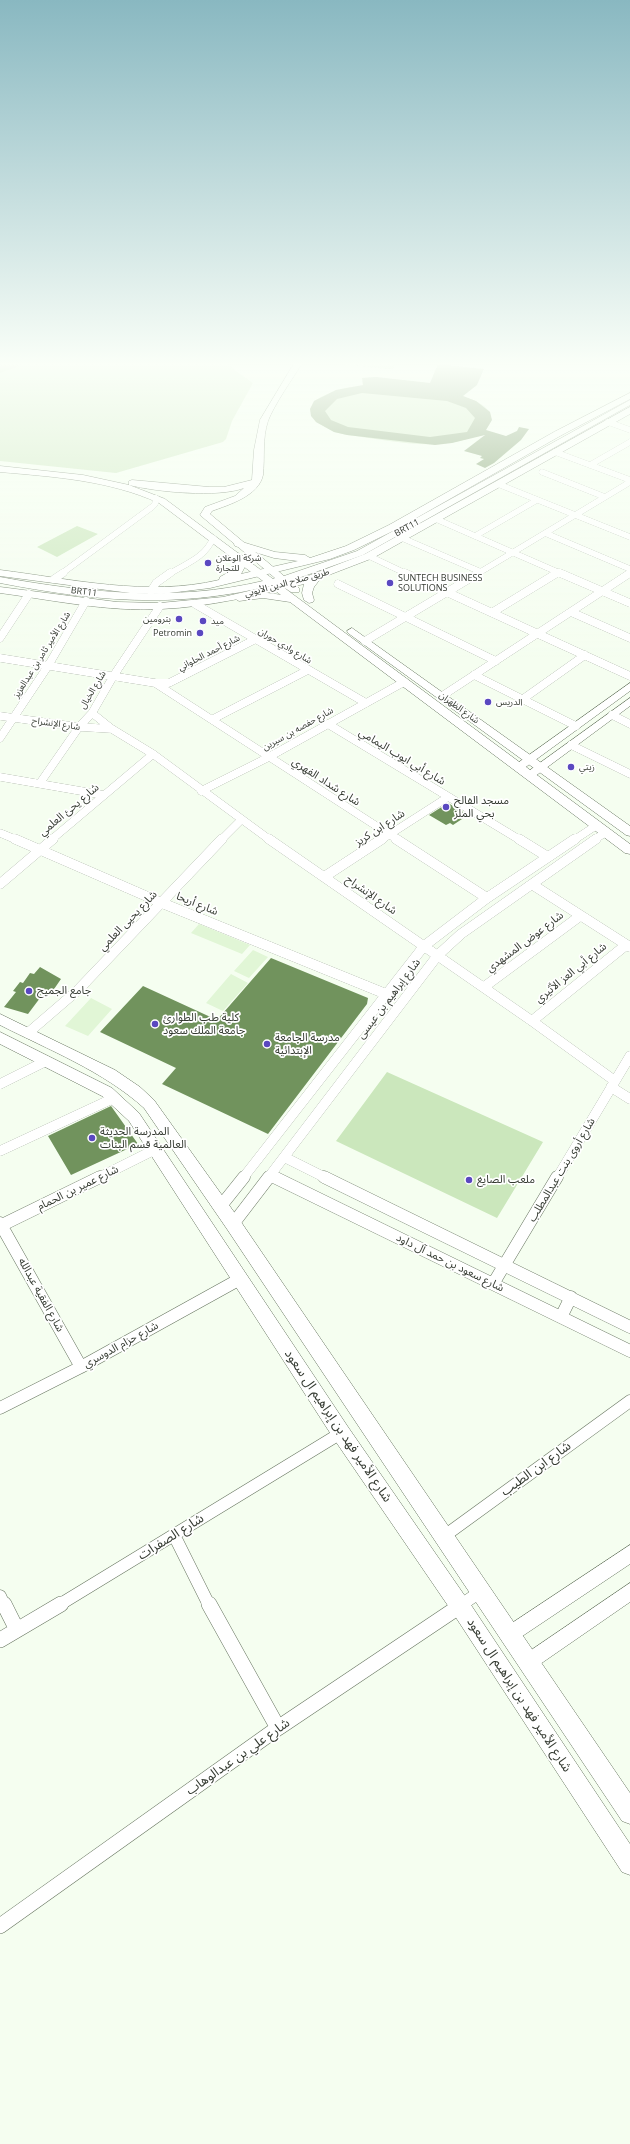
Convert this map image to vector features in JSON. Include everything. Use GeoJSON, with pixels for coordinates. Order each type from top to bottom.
{"type":"FeatureCollection","features":[{"type":"Feature","properties":{"kind":"main road"},"geometry":{"type":"LineString","coordinates":[[258,462],[258,473],[255,483],[244,498],[208,509],[205,513],[205,517],[260,574]]}},
{"type":"Feature","properties":{"kind":"main road"},"geometry":{"type":"LineString","coordinates":[[278,580],[325,562],[336,554],[399,523],[507,462]]}},
{"type":"Feature","properties":{"kind":"main road","name":"BRT11"},"geometry":{"type":"LineString","coordinates":[[0,581],[112,596],[150,598],[207,595],[278,580],[341,562],[360,553],[523,462]]}},
{"type":"Feature","properties":{"kind":"main road","name":"طريق صلاح الدين الأيوبي"},"geometry":{"type":"LineString","coordinates":[[0,590],[117,605],[160,606],[195,604],[223,600],[278,580],[317,576],[370,556],[537,462]]}},
{"type":"Feature","properties":{"kind":"main road"},"geometry":{"type":"LineString","coordinates":[[0,469],[72,478],[216,490],[244,485],[253,480],[258,473]]}},
{"type":"Feature","properties":{"kind":"main road"},"geometry":{"type":"LineString","coordinates":[[72,478],[129,488],[156,498],[213,538],[236,550],[278,580],[296,603]]}},
{"type":"Feature","properties":{"kind":"main road"},"geometry":{"type":"LineString","coordinates":[[218,505],[230,508]]}},
{"type":"Feature","properties":{"kind":"main road"},"geometry":{"type":"LineString","coordinates":[[236,550],[258,552],[282,557],[305,558],[336,554]]}},
{"type":"Feature","properties":{"kind":"main road"},"geometry":{"type":"LineString","coordinates":[[210,585],[236,574],[241,565],[236,550]]}},
{"type":"Feature","properties":{"kind":"main road","name":"طريق صلاح الدين الأيوبي"},"geometry":{"type":"LineString","coordinates":[[0,573],[151,591],[182,590],[260,574],[278,580]]}},
{"type":"Feature","properties":{"kind":"main road"},"geometry":{"type":"LineString","coordinates":[[309,600],[307,596],[307,587],[317,576]]}},
{"type":"Feature","properties":{"kind":"main road","name":"شارع الظهران"},"geometry":{"type":"LineString","coordinates":[[278,580],[309,600],[630,832]]}},
{"type":"Feature","properties":{"kind":"main road"},"geometry":{"type":"LineString","coordinates":[[223,600],[263,595],[282,597],[296,603]]}},
{"type":"Feature","properties":{"kind":"main road","name":"شارع الظهران"},"geometry":{"type":"LineString","coordinates":[[296,603],[630,850]]}},
{"type":"Feature","properties":{"kind":"main road","name":"شارع الأمير فهد بن إبراهيم ال سعود"},"geometry":{"type":"LineString","coordinates":[[0,1019],[110,1074],[135,1090],[155,1112],[233,1224],[527,1663],[630,1813]]}},
{"type":"Feature","properties":{"kind":"main road","name":"شارع الأمير فهد بن إبراهيم ال سعود"},"geometry":{"type":"LineString","coordinates":[[0,1037],[107,1092],[134,1117],[341,1433],[460,1606],[630,1864]]}},
{"type":"Feature","properties":{"kind":"street"},"geometry":{"type":"LineString","coordinates":[[582,462],[630,481]]}},
{"type":"Feature","properties":{"kind":"street"},"geometry":{"type":"LineString","coordinates":[[590,465],[595,462]]}},
{"type":"Feature","properties":{"kind":"street"},"geometry":{"type":"LineString","coordinates":[[542,472],[605,497]]}},
{"type":"Feature","properties":{"kind":"street"},"geometry":{"type":"LineString","coordinates":[[365,641],[630,481]]}},
{"type":"Feature","properties":{"kind":"street"},"geometry":{"type":"LineString","coordinates":[[498,484],[630,537]]}},
{"type":"Feature","properties":{"kind":"street"},"geometry":{"type":"LineString","coordinates":[[54,579],[152,507],[155,504],[156,498]]}},
{"type":"Feature","properties":{"kind":"street"},"geometry":{"type":"LineString","coordinates":[[475,536],[538,500]]}},
{"type":"Feature","properties":{"kind":"street"},"geometry":{"type":"LineString","coordinates":[[152,507],[169,506]]}},
{"type":"Feature","properties":{"kind":"street"},"geometry":{"type":"LineString","coordinates":[[436,519],[630,603]]}},
{"type":"Feature","properties":{"kind":"street"},"geometry":{"type":"LineString","coordinates":[[545,533],[630,569]]}},
{"type":"Feature","properties":{"kind":"street"},"geometry":{"type":"LineString","coordinates":[[151,591],[162,578],[212,545],[213,538]]}},
{"type":"Feature","properties":{"kind":"street"},"geometry":{"type":"LineString","coordinates":[[402,538],[481,572]]}},
{"type":"Feature","properties":{"kind":"street"},"geometry":{"type":"LineString","coordinates":[[205,550],[236,550]]}},
{"type":"Feature","properties":{"kind":"street"},"geometry":{"type":"LineString","coordinates":[[370,556],[630,676]]}},
{"type":"Feature","properties":{"kind":"street"},"geometry":{"type":"LineString","coordinates":[[493,612],[558,572]]}},
{"type":"Feature","properties":{"kind":"street"},"geometry":{"type":"LineString","coordinates":[[442,696],[630,574]]}},
{"type":"Feature","properties":{"kind":"street"},"geometry":{"type":"LineString","coordinates":[[338,584],[496,661]]}},
{"type":"Feature","properties":{"kind":"street"},"geometry":{"type":"LineString","coordinates":[[0,638],[29,594]]}},
{"type":"Feature","properties":{"kind":"street","name":"شارع الأمير ثامر بن عبدالعزيز"},"geometry":{"type":"LineString","coordinates":[[0,738],[48,666],[86,601]]}},
{"type":"Feature","properties":{"kind":"street","name":"شارع وادي حوران"},"geometry":{"type":"LineString","coordinates":[[195,604],[366,703]]}},
{"type":"Feature","properties":{"kind":"street","name":"شارع الخيال"},"geometry":{"type":"LineString","coordinates":[[40,782],[79,727],[92,713],[114,675],[160,606]]}},
{"type":"Feature","properties":{"kind":"street"},"geometry":{"type":"LineString","coordinates":[[571,612],[630,638]]}},
{"type":"Feature","properties":{"kind":"street","name":"شارع أحمد الحلواني"},"geometry":{"type":"LineString","coordinates":[[169,683],[256,639]]}},
{"type":"Feature","properties":{"kind":"street"},"geometry":{"type":"LineString","coordinates":[[523,699],[585,655]]}},
{"type":"Feature","properties":{"kind":"street","name":"شارع شداد الفهري"},"geometry":{"type":"LineString","coordinates":[[0,658],[114,675],[155,683],[169,683]]}},
{"type":"Feature","properties":{"kind":"street"},"geometry":{"type":"LineString","coordinates":[[213,719],[308,670]]}},
{"type":"Feature","properties":{"kind":"street"},"geometry":{"type":"LineString","coordinates":[[474,675],[576,726]]}},
{"type":"Feature","properties":{"kind":"street","name":"شارع حفصه بن سيرين"},"geometry":{"type":"LineString","coordinates":[[201,791],[268,758],[404,682]]}},
{"type":"Feature","properties":{"kind":"street","name":"شارع شداد الفهري"},"geometry":{"type":"LineString","coordinates":[[155,683],[213,719],[268,758],[487,898]]}},
{"type":"Feature","properties":{"kind":"street"},"geometry":{"type":"LineString","coordinates":[[519,767],[630,686]]}},
{"type":"Feature","properties":{"kind":"street"},"geometry":{"type":"LineString","coordinates":[[530,775],[630,701]]}},
{"type":"Feature","properties":{"kind":"street","name":"شارع الإنشراح"},"geometry":{"type":"LineString","coordinates":[[92,713],[112,729],[153,754],[241,820],[532,1021],[630,1099]]}},
{"type":"Feature","properties":{"kind":"street"},"geometry":{"type":"LineString","coordinates":[[612,715],[630,724]]}},
{"type":"Feature","properties":{"kind":"street","name":"شارع الإنشراح"},"geometry":{"type":"LineString","coordinates":[[0,716],[79,727],[112,729]]}},
{"type":"Feature","properties":{"kind":"street","name":"شارع أبي ايوب اليمامي"},"geometry":{"type":"LineString","coordinates":[[328,724],[548,857]]}},
{"type":"Feature","properties":{"kind":"street"},"geometry":{"type":"LineString","coordinates":[[571,744],[630,774]]}},
{"type":"Feature","properties":{"kind":"street","name":"شارع يحئ العلمي"},"geometry":{"type":"LineString","coordinates":[[0,884],[153,754]]}},
{"type":"Feature","properties":{"kind":"street"},"geometry":{"type":"LineString","coordinates":[[0,777],[40,782],[104,795]]}},
{"type":"Feature","properties":{"kind":"street","name":"شارع ابن كريز"},"geometry":{"type":"LineString","coordinates":[[324,877],[448,797]]}},
{"type":"Feature","properties":{"kind":"street","name":"شارع يحيى العلمي"},"geometry":{"type":"LineString","coordinates":[[28,1033],[78,990],[241,820]]}},
{"type":"Feature","properties":{"kind":"street"},"geometry":{"type":"LineString","coordinates":[[220,1207],[424,946],[487,898],[548,857],[601,828]]}},
{"type":"Feature","properties":{"kind":"street","name":"شارع إبراهيم بن عيسى"},"geometry":{"type":"LineString","coordinates":[[233,1224],[438,955],[461,934],[533,885],[601,828]]}},
{"type":"Feature","properties":{"kind":"street","name":"شارع أريحا"},"geometry":{"type":"LineString","coordinates":[[0,833],[162,903],[386,994]]}},
{"type":"Feature","properties":{"kind":"street"},"geometry":{"type":"LineString","coordinates":[[533,885],[628,946]]}},
{"type":"Feature","properties":{"kind":"street","name":"شارع عوض المشهدي"},"geometry":{"type":"LineString","coordinates":[[484,988],[580,916]]}},
{"type":"Feature","properties":{"kind":"street","name":"شارع أبي العز الأثيري"},"geometry":{"type":"LineString","coordinates":[[532,1021],[628,946]]}},
{"type":"Feature","properties":{"kind":"street","name":"شارع أروى بنت عبدالمطلب"},"geometry":{"type":"LineString","coordinates":[[493,1284],[630,1056]]}},
{"type":"Feature","properties":{"kind":"street"},"geometry":{"type":"LineString","coordinates":[[0,1084],[46,1061]]}},
{"type":"Feature","properties":{"kind":"street"},"geometry":{"type":"LineString","coordinates":[[0,1151],[114,1098]]}},
{"type":"Feature","properties":{"kind":"street","name":"شارع عمير بن الحمام"},"geometry":{"type":"LineString","coordinates":[[0,1225],[156,1149]]}},
{"type":"Feature","properties":{"kind":"street"},"geometry":{"type":"LineString","coordinates":[[284,1157],[630,1326]]}},
{"type":"Feature","properties":{"kind":"street","name":"شارع سعود بن حمد آل داود"},"geometry":{"type":"LineString","coordinates":[[270,1175],[630,1351]]}},
{"type":"Feature","properties":{"kind":"street","name":"شارع الفقية عبدالله"},"geometry":{"type":"LineString","coordinates":[[0,1225],[81,1367]]}},
{"type":"Feature","properties":{"kind":"street","name":"شارع حزام الدوسري"},"geometry":{"type":"LineString","coordinates":[[0,1408],[81,1367],[240,1279]]}},
{"type":"Feature","properties":{"kind":"street"},"geometry":{"type":"LineString","coordinates":[[561,1317],[571,1297]]}},
{"type":"Feature","properties":{"kind":"street","name":"شارع ابن الطيب"},"geometry":{"type":"LineString","coordinates":[[443,1537],[630,1401]]}},
{"type":"Feature","properties":{"kind":"street","name":"شارع الصفرات"},"geometry":{"type":"LineString","coordinates":[[0,1640],[341,1433]]}},
{"type":"Feature","properties":{"kind":"street"},"geometry":{"type":"LineString","coordinates":[[174,1535],[223,1632],[278,1728]]}},
{"type":"Feature","properties":{"kind":"street"},"geometry":{"type":"LineString","coordinates":[[509,1635],[630,1554]]}},
{"type":"Feature","properties":{"kind":"street","name":"شارع علي بن عبدالوهاب"},"geometry":{"type":"LineString","coordinates":[[0,1926],[278,1728],[480,1592]]}},
{"type":"Feature","properties":{"kind":"street"},"geometry":{"type":"LineString","coordinates":[[527,1663],[630,1592]]}},
{"type":"Feature","properties":{"kind":"street"},"geometry":{"type":"LineString","coordinates":[[0,1596],[17,1630]]}},
{"type":"Feature","properties":{"kind":"shaded area"},"geometry":{"type":"Polygon","coordinates":[[[10,462],[154,462],[116,473],[10,462]]]}},
{"type":"Feature","properties":{"kind":"shaded area"},"geometry":{"type":"Polygon","coordinates":[[[77,526],[98,534],[57,557],[37,547],[77,526]]]}},
{"type":"Feature","properties":{"kind":"shaded area"},"geometry":{"type":"Polygon","coordinates":[[[199,924],[250,945],[242,954],[191,933],[199,924]]]}},
{"type":"Feature","properties":{"kind":"shaded area"},"geometry":{"type":"Polygon","coordinates":[[[253,950],[268,957],[249,978],[234,971],[253,950]]]}},
{"type":"Feature","properties":{"kind":"shaded area"},"geometry":{"type":"Polygon","coordinates":[[[231,974],[248,983],[223,1011],[206,1003],[231,974]]]}},
{"type":"Feature","properties":{"kind":"shaded area"},"geometry":{"type":"Polygon","coordinates":[[[91,998],[112,1009],[88,1036],[65,1026],[91,998]]]}},
{"type":"Feature","properties":{"kind":"shaded area","name":"ملعب الصايغ"},"geometry":{"type":"Polygon","coordinates":[[[387,1072],[543,1142],[497,1218],[336,1141],[387,1072]]]}},
{"type":"Feature","properties":{"kind":"building"},"geometry":{"type":"Polygon","coordinates":[[[479,462],[495,462],[485,468],[476,464],[479,462]]]}},
{"type":"Feature","properties":{"kind":"building","name":"مسجد الفالح بحي الملز"},"geometry":{"type":"Polygon","coordinates":[[[448,803],[468,815],[453,825],[450,823],[446,825],[429,815],[448,803]]]}},
{"type":"Feature","properties":{"kind":"building","name":"مدرسة الجامعة الإبتدائية"},"geometry":{"type":"Polygon","coordinates":[[[271,958],[368,998],[367,1004],[268,1134],[162,1084],[176,1068],[100,1032],[143,986],[217,1020],[271,958]]]}},
{"type":"Feature","properties":{"kind":"building","name":"جامع الجميح"},"geometry":{"type":"Polygon","coordinates":[[[40,967],[61,979],[52,992],[46,990],[28,1014],[4,1007],[16,992],[13,991],[20,982],[23,983],[30,973],[34,974],[40,967]]]}},
{"type":"Feature","properties":{"kind":"building","name":"المدرسة الحديثة العالمية قسم البنات"},"geometry":{"type":"Polygon","coordinates":[[[111,1106],[138,1144],[71,1175],[48,1136],[111,1106]]]}},
{"type":"Feature","properties":{"kind":"place","name":"شركة الوعلان للتجارة"},"geometry":{"type":"Point","coordinates":[208,563]}},
{"type":"Feature","properties":{"kind":"place","name":"SUNTECH BUSINESS SOLUTIONS"},"geometry":{"type":"Point","coordinates":[390,583]}},
{"type":"Feature","properties":{"kind":"place","name":"بترومين"},"geometry":{"type":"Point","coordinates":[179,619]}},
{"type":"Feature","properties":{"kind":"place","name":"ميد"},"geometry":{"type":"Point","coordinates":[203,621]}},
{"type":"Feature","properties":{"kind":"place","name":"Petromin"},"geometry":{"type":"Point","coordinates":[200,633]}},
{"type":"Feature","properties":{"kind":"place","name":"الدريس"},"geometry":{"type":"Point","coordinates":[488,702]}},
{"type":"Feature","properties":{"kind":"place","name":"زيتي"},"geometry":{"type":"Point","coordinates":[571,767]}},
{"type":"Feature","properties":{"kind":"place","name":"مسجد الفالح بحي الملز"},"geometry":{"type":"Point","coordinates":[446,807]}},
{"type":"Feature","properties":{"kind":"place","name":"جامع الجميح"},"geometry":{"type":"Point","coordinates":[29,991]}},
{"type":"Feature","properties":{"kind":"place","name":"كلية طب الطوارئ جامعة الملك سعود"},"geometry":{"type":"Point","coordinates":[155,1024]}},
{"type":"Feature","properties":{"kind":"place","name":"مدرسة الجامعة الإبتدائية"},"geometry":{"type":"Point","coordinates":[267,1044]}},
{"type":"Feature","properties":{"kind":"place","name":"المدرسة الحديثة العالمية قسم البنات"},"geometry":{"type":"Point","coordinates":[92,1138]}},
{"type":"Feature","properties":{"kind":"place","name":"ملعب الصايغ"},"geometry":{"type":"Point","coordinates":[469,1180]}}]}
